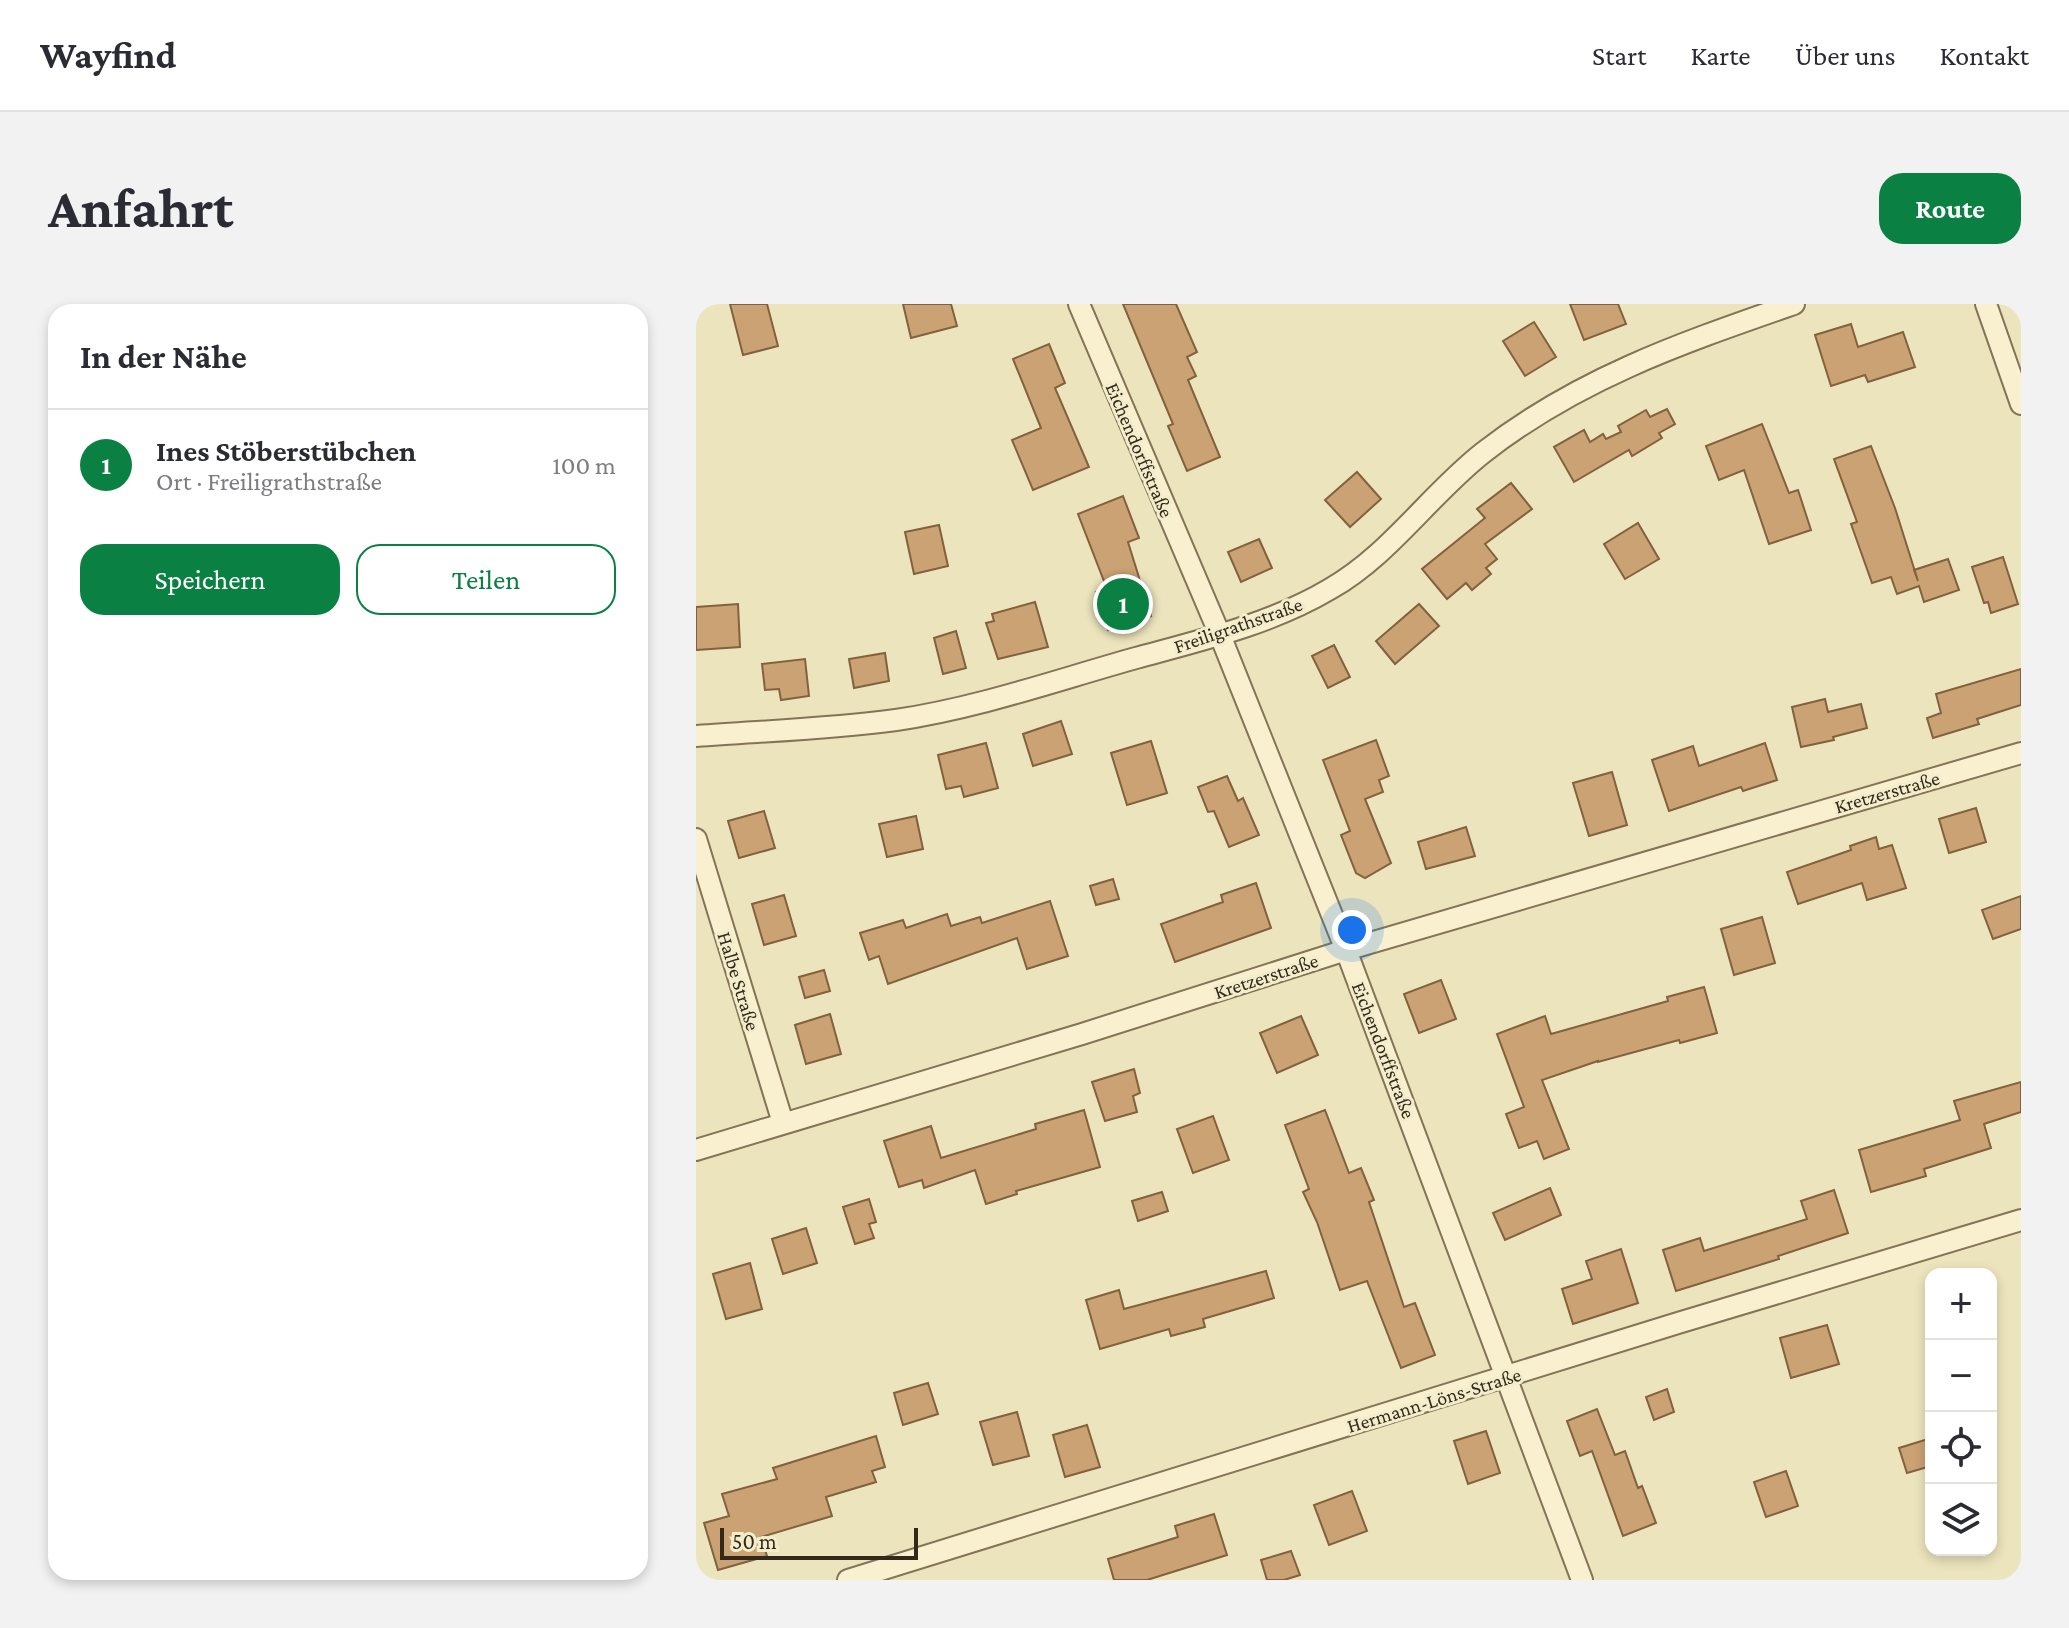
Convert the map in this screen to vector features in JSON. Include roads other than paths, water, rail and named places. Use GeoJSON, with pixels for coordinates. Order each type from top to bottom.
{"type":"FeatureCollection","features":[{"type":"Feature","properties":{"kind":"street","name":"Eichendorffstraße"},"geometry":{"type":"LineString","coordinates":[[1079,304],[1220,635],[1346,950],[1582,1580]]}},
{"type":"Feature","properties":{"kind":"street","name":"Freiligrathstraße"},"geometry":{"type":"LineString","coordinates":[[696,736],[896,720],[963,707],[1220,635],[1294,608],[1332,588],[1362,566],[1473,461],[1539,412],[1605,375],[1686,342],[1794,304]]}},
{"type":"Feature","properties":{"kind":"street"},"geometry":{"type":"LineString","coordinates":[[1986,304],[2021,404]]}},
{"type":"Feature","properties":{"kind":"street","name":"Kretzerstraße"},"geometry":{"type":"LineString","coordinates":[[696,1150],[1082,1034],[1346,950],[2021,753]]}},
{"type":"Feature","properties":{"kind":"street","name":"Halbe Straße"},"geometry":{"type":"LineString","coordinates":[[696,839],[783,1123]]}},
{"type":"Feature","properties":{"kind":"street","name":"Hermann-Löns-Straße"},"geometry":{"type":"LineString","coordinates":[[848,1580],[2021,1220]]}},
{"type":"Feature","properties":{"kind":"place","name":"Ines Stöberstübchen"},"geometry":{"type":"Point","coordinates":[1123,604]}}]}
